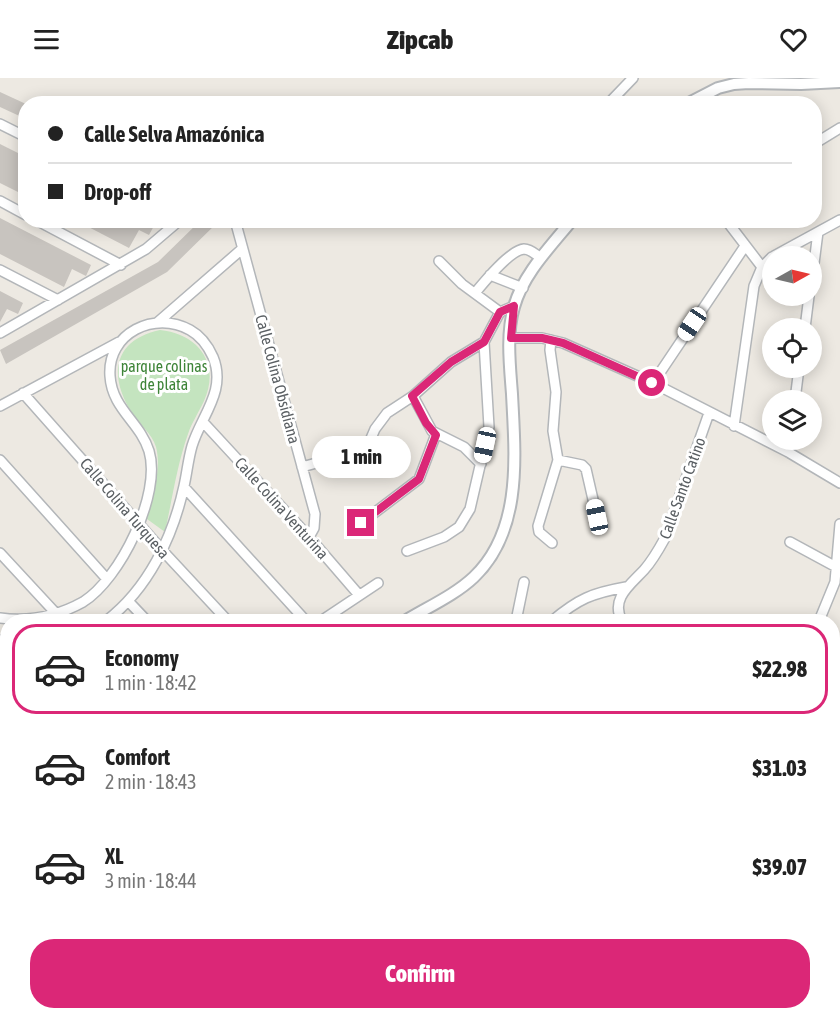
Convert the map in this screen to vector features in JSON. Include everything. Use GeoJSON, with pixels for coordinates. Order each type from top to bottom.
{"type":"FeatureCollection","features":[{"type":"Feature","properties":{"kind":"street"},"geometry":{"type":"LineString","coordinates":[[616,96],[633,78]]}},
{"type":"Feature","properties":{"kind":"street"},"geometry":{"type":"LineString","coordinates":[[702,96],[718,88],[734,84],[840,82]]}},
{"type":"Feature","properties":{"kind":"street"},"geometry":{"type":"LineString","coordinates":[[0,124],[18,133]]}},
{"type":"Feature","properties":{"kind":"street"},"geometry":{"type":"LineString","coordinates":[[822,139],[840,128]]}},
{"type":"Feature","properties":{"kind":"street"},"geometry":{"type":"LineString","coordinates":[[0,201],[18,211]]}},
{"type":"Feature","properties":{"kind":"street"},"geometry":{"type":"LineString","coordinates":[[793,246],[840,220]]}},
{"type":"Feature","properties":{"kind":"street"},"geometry":{"type":"LineString","coordinates":[[51,228],[121,265]]}},
{"type":"Feature","properties":{"kind":"street"},"geometry":{"type":"LineString","coordinates":[[0,333],[121,265],[156,242],[171,228]]}},
{"type":"Feature","properties":{"kind":"street","name":"Calle Colina Obsidiana"},"geometry":{"type":"LineString","coordinates":[[237,228],[316,518],[309,537]]}},
{"type":"Feature","properties":{"kind":"street"},"geometry":{"type":"LineString","coordinates":[[417,614],[456,591],[484,566],[494,550],[505,523],[515,478],[511,338],[514,306],[541,258],[565,228]]}},
{"type":"Feature","properties":{"kind":"street"},"geometry":{"type":"LineString","coordinates":[[732,228],[762,267],[754,286],[735,426]]}},
{"type":"Feature","properties":{"kind":"street"},"geometry":{"type":"LineString","coordinates":[[816,246],[818,232]]}},
{"type":"Feature","properties":{"kind":"street"},"geometry":{"type":"LineString","coordinates":[[652,383],[745,246]]}},
{"type":"Feature","properties":{"kind":"street"},"geometry":{"type":"LineString","coordinates":[[158,322],[242,249]]}},
{"type":"Feature","properties":{"kind":"street"},"geometry":{"type":"LineString","coordinates":[[475,293],[489,275],[516,252],[523,249],[530,250],[541,258]]}},
{"type":"Feature","properties":{"kind":"street"},"geometry":{"type":"LineString","coordinates":[[439,261],[500,312]]}},
{"type":"Feature","properties":{"kind":"street"},"geometry":{"type":"LineString","coordinates":[[0,270],[58,300]]}},
{"type":"Feature","properties":{"kind":"street"},"geometry":{"type":"LineString","coordinates":[[489,275],[523,288]]}},
{"type":"Feature","properties":{"kind":"street"},"geometry":{"type":"LineString","coordinates":[[366,450],[375,429],[387,413],[412,396],[451,362],[484,342],[500,312],[514,306]]}},
{"type":"Feature","properties":{"kind":"street"},"geometry":{"type":"LineString","coordinates":[[0,406],[119,342],[141,327],[158,322],[170,323],[190,330],[201,338],[210,350],[216,364],[217,383],[213,402],[193,443],[184,487],[172,528],[149,574],[129,602],[114,614]]}},
{"type":"Feature","properties":{"kind":"street"},"geometry":{"type":"LineString","coordinates":[[511,338],[546,339],[563,343],[652,383],[788,452],[840,483]]}},
{"type":"Feature","properties":{"kind":"street"},"geometry":{"type":"LineString","coordinates":[[546,339],[550,350],[556,392],[553,431],[558,460],[538,526],[539,532],[552,543]]}},
{"type":"Feature","properties":{"kind":"street"},"geometry":{"type":"LineString","coordinates":[[65,614],[96,591],[132,543],[140,524],[150,486],[151,466],[148,451],[141,434],[117,403],[111,387],[112,356],[119,342]]}},
{"type":"Feature","properties":{"kind":"street"},"geometry":{"type":"LineString","coordinates":[[407,551],[444,537],[459,527],[470,509],[490,417],[484,342]]}},
{"type":"Feature","properties":{"kind":"street","name":"Calle Colina Turquesa"},"geometry":{"type":"LineString","coordinates":[[24,393],[221,614]]}},
{"type":"Feature","properties":{"kind":"street"},"geometry":{"type":"LineString","coordinates":[[412,396],[426,423],[436,435],[464,447],[481,464]]}},
{"type":"Feature","properties":{"kind":"street","name":"Calle Santo Catino"},"geometry":{"type":"LineString","coordinates":[[626,587],[657,554],[665,538],[709,413]]}},
{"type":"Feature","properties":{"kind":"street","name":"Calle Colina Venturina"},"geometry":{"type":"LineString","coordinates":[[203,422],[359,595]]}},
{"type":"Feature","properties":{"kind":"street"},"geometry":{"type":"LineString","coordinates":[[361,523],[419,479],[436,435]]}},
{"type":"Feature","properties":{"kind":"street"},"geometry":{"type":"LineString","coordinates":[[0,460],[106,578]]}},
{"type":"Feature","properties":{"kind":"street"},"geometry":{"type":"LineString","coordinates":[[302,467],[327,460]]}},
{"type":"Feature","properties":{"kind":"street"},"geometry":{"type":"LineString","coordinates":[[558,460],[582,465],[586,469],[597,517]]}},
{"type":"Feature","properties":{"kind":"street"},"geometry":{"type":"LineString","coordinates":[[184,487],[300,614]]}},
{"type":"Feature","properties":{"kind":"street"},"geometry":{"type":"LineString","coordinates":[[822,614],[838,569],[840,524]]}},
{"type":"Feature","properties":{"kind":"street"},"geometry":{"type":"LineString","coordinates":[[790,542],[838,569]]}},
{"type":"Feature","properties":{"kind":"street"},"geometry":{"type":"LineString","coordinates":[[0,553],[55,614]]}},
{"type":"Feature","properties":{"kind":"street"},"geometry":{"type":"LineString","coordinates":[[517,614],[524,582]]}},
{"type":"Feature","properties":{"kind":"street"},"geometry":{"type":"LineString","coordinates":[[331,614],[378,583]]}},
{"type":"Feature","properties":{"kind":"street"},"geometry":{"type":"LineString","coordinates":[[561,614],[580,599],[626,587]]}},
{"type":"Feature","properties":{"kind":"street"},"geometry":{"type":"LineString","coordinates":[[618,614],[618,605],[626,587]]}},
{"type":"Feature","properties":{"kind":"street"},"geometry":{"type":"LineString","coordinates":[[129,602],[140,614]]}},
{"type":"Feature","properties":{"kind":"green space","name":"parque colinas de plata"},"geometry":{"type":"Polygon","coordinates":[[[160,330],[185,337],[195,344],[208,363],[210,374],[209,387],[204,401],[191,425],[184,446],[165,532],[147,519],[157,474],[156,447],[152,437],[135,417],[124,399],[118,373],[119,361],[132,342],[160,330]]]}},
{"type":"Feature","properties":{"kind":"building"},"geometry":{"type":"Polygon","coordinates":[[[0,92],[18,100],[18,115],[0,107],[0,92]]]}},
{"type":"Feature","properties":{"kind":"building"},"geometry":{"type":"Polygon","coordinates":[[[0,144],[18,153],[18,192],[0,183],[0,144]]]}},
{"type":"Feature","properties":{"kind":"building"},"geometry":{"type":"Polygon","coordinates":[[[0,218],[91,265],[86,276],[72,269],[64,287],[0,254],[0,218]]]}},
{"type":"Feature","properties":{"kind":"building"},"geometry":{"type":"Polygon","coordinates":[[[90,228],[153,228],[149,235],[139,230],[129,248],[90,228]]]}},
{"type":"Feature","properties":{"kind":"building"},"geometry":{"type":"Polygon","coordinates":[[[193,228],[212,228],[167,272],[6,364],[0,350],[158,262],[193,228]]]}},
{"type":"Feature","properties":{"kind":"building"},"geometry":{"type":"Polygon","coordinates":[[[0,291],[23,303],[18,314],[7,309],[0,322],[0,291]]]}},
{"type":"Feature","properties":{"kind":"route"},"geometry":{"type":"LineString","coordinates":[[361,523],[414,484],[423,472],[436,435],[426,423],[412,396],[451,362],[484,342],[500,312],[514,306],[511,338],[542,338],[563,343],[652,383]]}}]}
